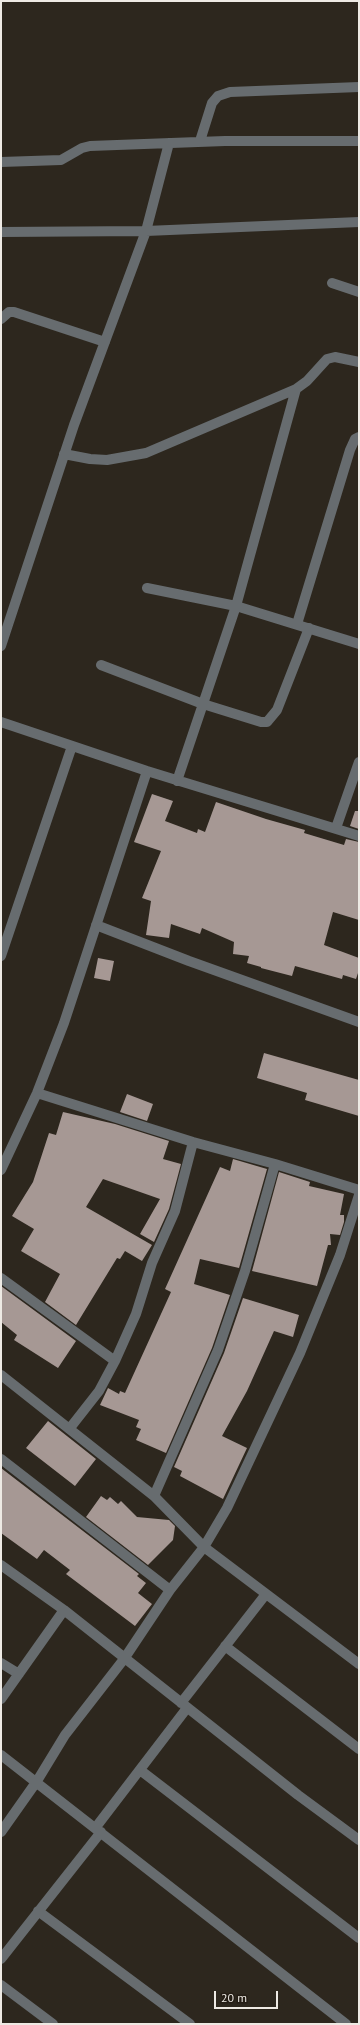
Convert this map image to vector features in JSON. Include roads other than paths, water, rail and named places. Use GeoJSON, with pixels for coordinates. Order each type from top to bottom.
{"type":"FeatureCollection","features":[{"type":"Feature","properties":{"kind":"street"},"geometry":{"type":"LineString","coordinates":[[200,141],[212,103],[218,96],[230,92],[359,87]]}},
{"type":"Feature","properties":{"kind":"street"},"geometry":{"type":"LineString","coordinates":[[1,162],[61,160],[82,148],[90,146],[200,141],[359,141]]}},
{"type":"Feature","properties":{"kind":"street"},"geometry":{"type":"LineString","coordinates":[[1,646],[64,454],[146,231],[169,143]]}},
{"type":"Feature","properties":{"kind":"street"},"geometry":{"type":"LineString","coordinates":[[1,232],[146,231],[359,222]]}},
{"type":"Feature","properties":{"kind":"street"},"geometry":{"type":"LineString","coordinates":[[332,283],[359,292]]}},
{"type":"Feature","properties":{"kind":"street"},"geometry":{"type":"LineString","coordinates":[[1,319],[9,312],[14,312],[105,342]]}},
{"type":"Feature","properties":{"kind":"street"},"geometry":{"type":"LineString","coordinates":[[64,454],[90,459],[107,460],[146,452],[296,389],[308,381],[327,360],[335,357],[359,362]]}},
{"type":"Feature","properties":{"kind":"street"},"geometry":{"type":"LineString","coordinates":[[178,781],[236,606],[296,389]]}},
{"type":"Feature","properties":{"kind":"street"},"geometry":{"type":"LineString","coordinates":[[297,624],[350,450],[355,439],[359,437]]}},
{"type":"Feature","properties":{"kind":"street"},"geometry":{"type":"LineString","coordinates":[[147,588],[236,606],[359,644]]}},
{"type":"Feature","properties":{"kind":"street"},"geometry":{"type":"LineString","coordinates":[[101,665],[204,704],[261,722],[267,722],[277,710],[309,628]]}},
{"type":"Feature","properties":{"kind":"street"},"geometry":{"type":"LineString","coordinates":[[1,722],[178,781],[359,836]]}},
{"type":"Feature","properties":{"kind":"street"},"geometry":{"type":"LineString","coordinates":[[1,956],[72,746]]}},
{"type":"Feature","properties":{"kind":"street"},"geometry":{"type":"LineString","coordinates":[[336,828],[359,762]]}},
{"type":"Feature","properties":{"kind":"street"},"geometry":{"type":"LineString","coordinates":[[1,1170],[37,1093],[64,1023],[147,771]]}},
{"type":"Feature","properties":{"kind":"street"},"geometry":{"type":"LineString","coordinates":[[96,925],[189,961],[359,1022]]}},
{"type":"Feature","properties":{"kind":"street"},"geometry":{"type":"LineString","coordinates":[[37,1093],[192,1142],[275,1164],[359,1190]]}},
{"type":"Feature","properties":{"kind":"street"},"geometry":{"type":"LineString","coordinates":[[70,1428],[99,1391],[115,1361],[136,1314],[152,1263],[175,1211],[192,1142]]}},
{"type":"Feature","properties":{"kind":"street"},"geometry":{"type":"LineString","coordinates":[[154,1496],[218,1350],[244,1271],[275,1164]]}},
{"type":"Feature","properties":{"kind":"street"},"geometry":{"type":"LineString","coordinates":[[1,1832],[65,1735],[124,1659],[170,1590],[204,1546],[227,1508],[300,1352],[340,1255],[359,1195]]}},
{"type":"Feature","properties":{"kind":"street"},"geometry":{"type":"LineString","coordinates":[[1,1278],[115,1361]]}},
{"type":"Feature","properties":{"kind":"street"},"geometry":{"type":"LineString","coordinates":[[1,1375],[70,1428],[154,1496],[204,1546],[359,1664]]}},
{"type":"Feature","properties":{"kind":"street"},"geometry":{"type":"LineString","coordinates":[[1,1459],[170,1590]]}},
{"type":"Feature","properties":{"kind":"street"},"geometry":{"type":"LineString","coordinates":[[1,1565],[64,1610],[184,1706],[359,1840]]}},
{"type":"Feature","properties":{"kind":"street"},"geometry":{"type":"LineString","coordinates":[[1,1959],[98,1830],[225,1646],[266,1594]]}},
{"type":"Feature","properties":{"kind":"street"},"geometry":{"type":"LineString","coordinates":[[1,1699],[64,1610]]}},
{"type":"Feature","properties":{"kind":"street"},"geometry":{"type":"LineString","coordinates":[[225,1646],[359,1749]]}},
{"type":"Feature","properties":{"kind":"street"},"geometry":{"type":"LineString","coordinates":[[1,1663],[19,1674]]}},
{"type":"Feature","properties":{"kind":"street"},"geometry":{"type":"LineString","coordinates":[[1,1755],[346,2024]]}},
{"type":"Feature","properties":{"kind":"street"},"geometry":{"type":"LineString","coordinates":[[140,1770],[359,1938]]}},
{"type":"Feature","properties":{"kind":"street"},"geometry":{"type":"LineString","coordinates":[[38,1911],[190,2024]]}},
{"type":"Feature","properties":{"kind":"street"},"geometry":{"type":"LineString","coordinates":[[1,1985],[53,2024]]}}]}
